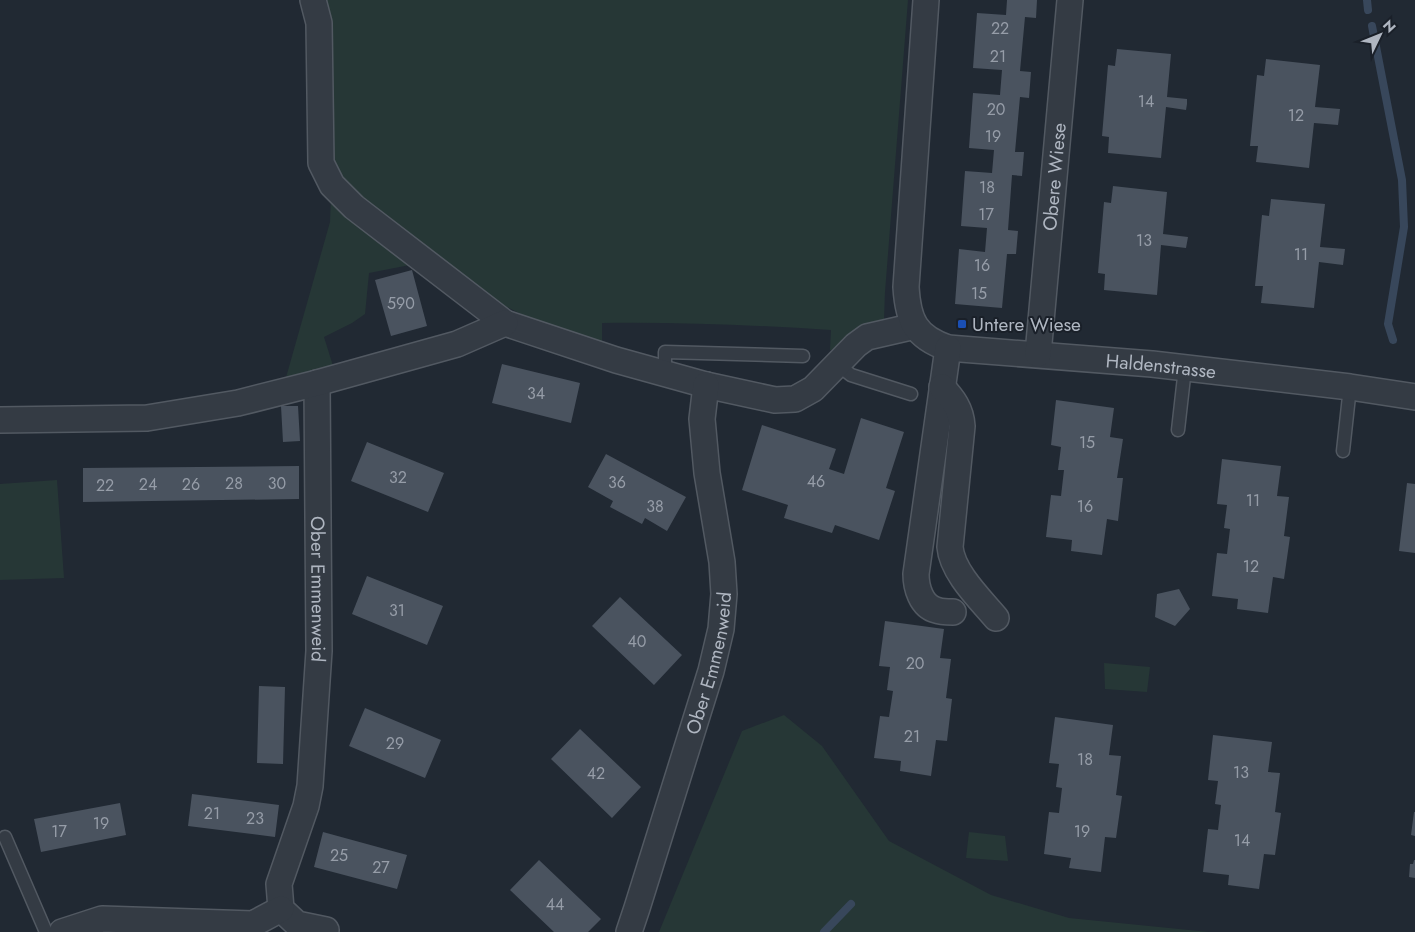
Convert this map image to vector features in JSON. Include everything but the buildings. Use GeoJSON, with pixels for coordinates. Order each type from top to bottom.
{"type":"FeatureCollection","features":[{"type":"Feature","properties":{"kind":"street"},"geometry":{"type":"LineString","coordinates":[[313,0],[319,23],[322,163],[332,186],[354,207],[505,323],[616,360],[706,385],[775,400],[795,399],[813,389],[856,345],[867,337],[915,326],[908,307],[906,287],[926,0]]}},
{"type":"Feature","properties":{"kind":"street","name":"Obere Wiese"},"geometry":{"type":"LineString","coordinates":[[1038,354],[1070,0]]}},
{"type":"Feature","properties":{"kind":"street"},"geometry":{"type":"LineString","coordinates":[[0,420],[147,418],[238,403],[457,344],[505,323]]}},
{"type":"Feature","properties":{"kind":"street","name":"Haldenstrasse"},"geometry":{"type":"LineString","coordinates":[[915,326],[929,340],[948,348],[1038,354],[1186,368],[1350,387],[1415,397]]}},
{"type":"Feature","properties":{"kind":"street"},"geometry":{"type":"LineString","coordinates":[[948,348],[916,582],[920,595],[928,606],[936,610],[952,612]]}},
{"type":"Feature","properties":{"kind":"street","name":"Ober Emmenweid"},"geometry":{"type":"LineString","coordinates":[[281,909],[279,884],[306,806],[310,786],[319,651],[317,383]]}},
{"type":"Feature","properties":{"kind":"street","name":"Ober Emmenweid"},"geometry":{"type":"LineString","coordinates":[[629,932],[711,671],[721,629],[724,594],[722,571],[707,473],[702,419],[706,385]]}},
{"type":"Feature","properties":{"kind":"street"},"geometry":{"type":"LineString","coordinates":[[942,386],[955,402],[962,426],[950,553],[958,572],[996,618]]}},
{"type":"Feature","properties":{"kind":"street"},"geometry":{"type":"LineString","coordinates":[[62,932],[102,919],[253,924],[281,909],[297,924],[326,930]]}},
{"type":"Feature","properties":{"kind":"lane"},"geometry":{"type":"LineString","coordinates":[[665,373],[665,352],[803,356]]}},
{"type":"Feature","properties":{"kind":"lane"},"geometry":{"type":"LineString","coordinates":[[837,364],[851,376],[912,394]]}},
{"type":"Feature","properties":{"kind":"lane"},"geometry":{"type":"LineString","coordinates":[[1178,430],[1186,368]]}},
{"type":"Feature","properties":{"kind":"lane"},"geometry":{"type":"LineString","coordinates":[[1343,451],[1350,387]]}},
{"type":"Feature","properties":{"kind":"lane"},"geometry":{"type":"LineString","coordinates":[[5,838],[46,932]]}},
{"type":"Feature","properties":{"kind":"shaded area"},"geometry":{"type":"Polygon","coordinates":[[[319,0],[908,0],[884,319],[856,330],[834,350],[830,350],[831,330],[688,323],[602,323],[602,344],[599,345],[523,315],[493,300],[348,194],[330,165],[319,0]]]}},
{"type":"Feature","properties":{"kind":"shaded area"},"geometry":{"type":"Polygon","coordinates":[[[331,197],[420,263],[369,273],[365,314],[324,337],[334,369],[285,381],[330,222],[331,197]]]}},
{"type":"Feature","properties":{"kind":"shaded area"},"geometry":{"type":"Polygon","coordinates":[[[57,480],[64,578],[0,580],[0,484],[57,480]]]}},
{"type":"Feature","properties":{"kind":"shaded area"},"geometry":{"type":"Polygon","coordinates":[[[1104,663],[1150,667],[1147,692],[1105,689],[1104,663]]]}},
{"type":"Feature","properties":{"kind":"shaded area"},"geometry":{"type":"Polygon","coordinates":[[[784,715],[822,746],[889,841],[991,895],[1069,918],[1209,932],[659,932],[742,731],[784,715]]]}},
{"type":"Feature","properties":{"kind":"shaded area"},"geometry":{"type":"Polygon","coordinates":[[[969,832],[1005,836],[1008,861],[966,858],[969,832]]]}},
{"type":"Feature","properties":{"kind":"waterway"},"geometry":{"type":"LineString","coordinates":[[1367,0],[1368,10]]}},
{"type":"Feature","properties":{"kind":"waterway"},"geometry":{"type":"LineString","coordinates":[[1372,26],[1402,180],[1404,227],[1388,324],[1393,340]]}},
{"type":"Feature","properties":{"kind":"waterway"},"geometry":{"type":"LineString","coordinates":[[824,932],[851,904]]}},
{"type":"Feature","properties":{"kind":"place","name":"Untere Wiese"},"geometry":{"type":"Point","coordinates":[962,324]}}]}
